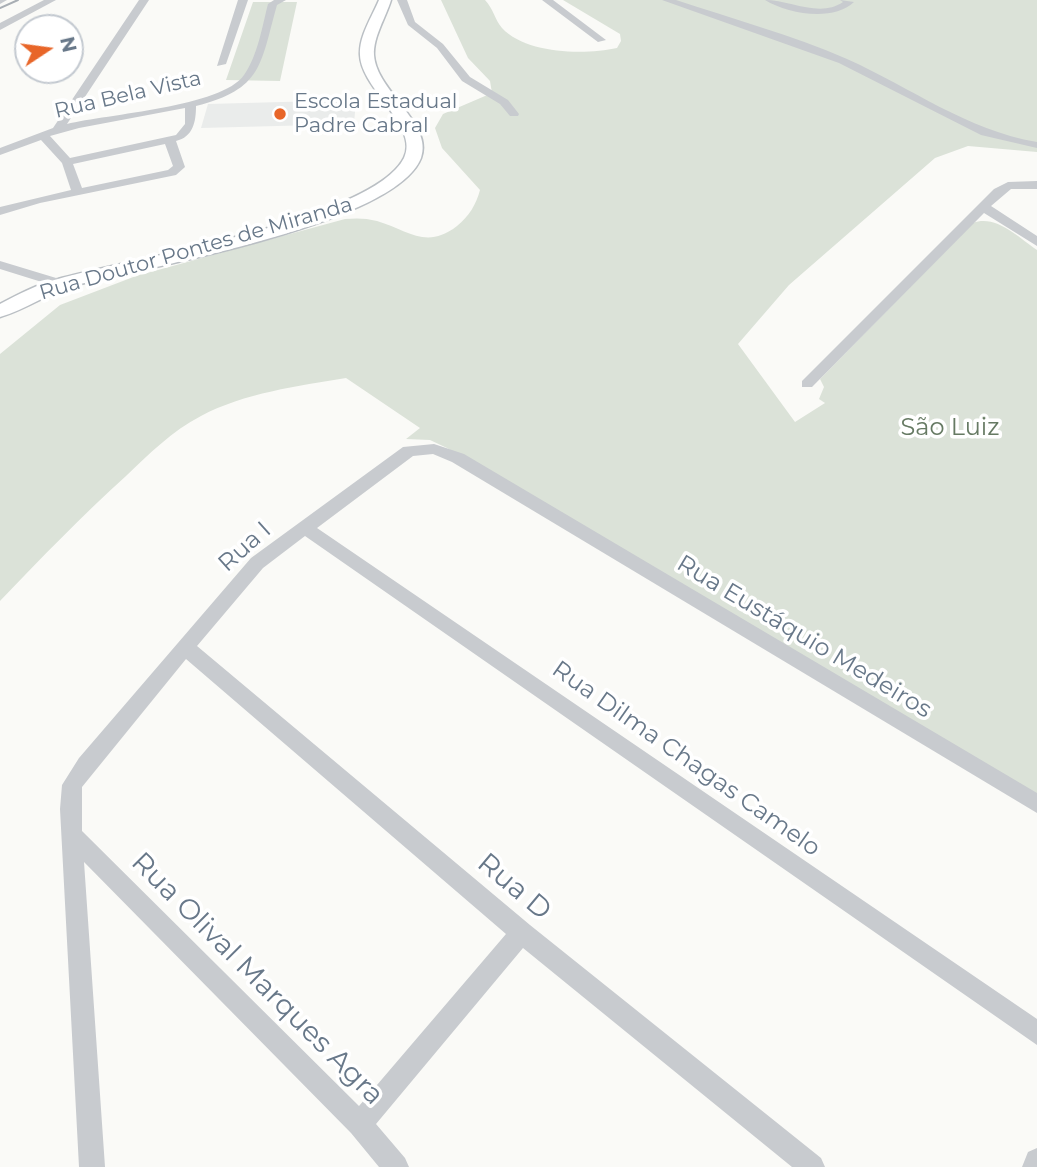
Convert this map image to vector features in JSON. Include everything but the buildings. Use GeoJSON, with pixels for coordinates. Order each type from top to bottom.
{"type":"FeatureCollection","features":[{"type":"Feature","properties":{"kind":"street"},"geometry":{"type":"LineString","coordinates":[[0,27],[51,0]]}},
{"type":"Feature","properties":{"kind":"street"},"geometry":{"type":"LineString","coordinates":[[58,129],[144,0]]}},
{"type":"Feature","properties":{"kind":"street"},"geometry":{"type":"LineString","coordinates":[[221,64],[243,0]]}},
{"type":"Feature","properties":{"kind":"street","name":"Rua Doutor Pontes de Miranda"},"geometry":{"type":"LineString","coordinates":[[0,311],[61,284],[341,210],[394,182],[412,160],[415,143],[401,114],[369,74],[367,53],[386,0]]}},
{"type":"Feature","properties":{"kind":"street"},"geometry":{"type":"LineString","coordinates":[[402,0],[411,23],[440,46],[467,79],[504,102],[514,114]]}},
{"type":"Feature","properties":{"kind":"street"},"geometry":{"type":"LineString","coordinates":[[547,0],[601,40]]}},
{"type":"Feature","properties":{"kind":"street"},"geometry":{"type":"LineString","coordinates":[[667,0],[844,61],[970,129],[995,139],[1037,145]]}},
{"type":"Feature","properties":{"kind":"street"},"geometry":{"type":"LineString","coordinates":[[770,0],[825,11],[844,8],[849,2],[845,0]]}},
{"type":"Feature","properties":{"kind":"street","name":"Rua Bela Vista"},"geometry":{"type":"LineString","coordinates":[[0,152],[44,137],[58,129],[191,103],[234,90],[245,82],[255,65],[272,1]]}},
{"type":"Feature","properties":{"kind":"street"},"geometry":{"type":"LineString","coordinates":[[67,162],[170,141],[186,132],[191,103]]}},
{"type":"Feature","properties":{"kind":"street"},"geometry":{"type":"LineString","coordinates":[[44,137],[67,162],[78,191]]}},
{"type":"Feature","properties":{"kind":"street"},"geometry":{"type":"LineString","coordinates":[[0,211],[78,191],[172,173],[179,167],[170,141]]}},
{"type":"Feature","properties":{"kind":"street"},"geometry":{"type":"LineString","coordinates":[[807,384],[1008,186],[1037,185]]}},
{"type":"Feature","properties":{"kind":"street"},"geometry":{"type":"LineString","coordinates":[[984,207],[1037,242]]}},
{"type":"Feature","properties":{"kind":"street"},"geometry":{"type":"LineString","coordinates":[[0,265],[61,284]]}},
{"type":"Feature","properties":{"kind":"street","name":"Rua I"},"geometry":{"type":"LineString","coordinates":[[92,1167],[72,835],[72,785],[86,764],[257,563],[392,462],[422,449],[434,449],[458,458],[547,512]]}},
{"type":"Feature","properties":{"kind":"street","name":"Rua Eustáquio Medeiros"},"geometry":{"type":"LineString","coordinates":[[547,512],[1037,804]]}},
{"type":"Feature","properties":{"kind":"street","name":"Rua Dilma Chagas Camelo"},"geometry":{"type":"LineString","coordinates":[[305,528],[1037,1033]]}},
{"type":"Feature","properties":{"kind":"street","name":"Rua D"},"geometry":{"type":"LineString","coordinates":[[184,646],[522,933],[812,1167]]}},
{"type":"Feature","properties":{"kind":"street","name":"Rua Olival Marques Agra"},"geometry":{"type":"LineString","coordinates":[[72,835],[360,1124],[390,1163]]}},
{"type":"Feature","properties":{"kind":"street"},"geometry":{"type":"LineString","coordinates":[[360,1124],[522,933]]}},
{"type":"Feature","properties":{"kind":"street"},"geometry":{"type":"LineString","coordinates":[[1034,1167],[1037,1161]]}},
{"type":"Feature","properties":{"kind":"shaded area","name":"Escola Estadual Padre Cabral"},"geometry":{"type":"Polygon","coordinates":[[[356,100],[354,124],[201,128],[208,104],[356,100]]]}},
{"type":"Feature","properties":{"kind":"green space","name":"São Luiz"},"geometry":{"type":"Polygon","coordinates":[[[441,0],[485,0],[502,28],[512,37],[540,48],[572,52],[617,48],[621,41],[620,34],[563,0],[1037,0],[1037,152],[968,146],[935,158],[789,285],[738,344],[795,422],[825,403],[819,399],[824,387],[820,379],[973,223],[982,221],[999,224],[1037,250],[1037,797],[447,448],[430,440],[406,439],[420,428],[346,378],[290,387],[235,401],[190,422],[161,443],[110,491],[0,601],[0,354],[60,305],[136,276],[345,219],[373,220],[417,236],[436,237],[457,226],[468,214],[480,190],[442,148],[435,128],[443,114],[492,93],[490,81],[468,58],[441,0]]]}},
{"type":"Feature","properties":{"kind":"green space"},"geometry":{"type":"Polygon","coordinates":[[[253,2],[297,2],[280,81],[226,80],[253,2]]]}},
{"type":"Feature","properties":{"kind":"tram line"},"geometry":{"type":"LineString","coordinates":[[0,8],[18,0]]}},
{"type":"Feature","properties":{"kind":"place","name":"Escola Estadual Padre Cabral"},"geometry":{"type":"Point","coordinates":[280,114]}}]}
